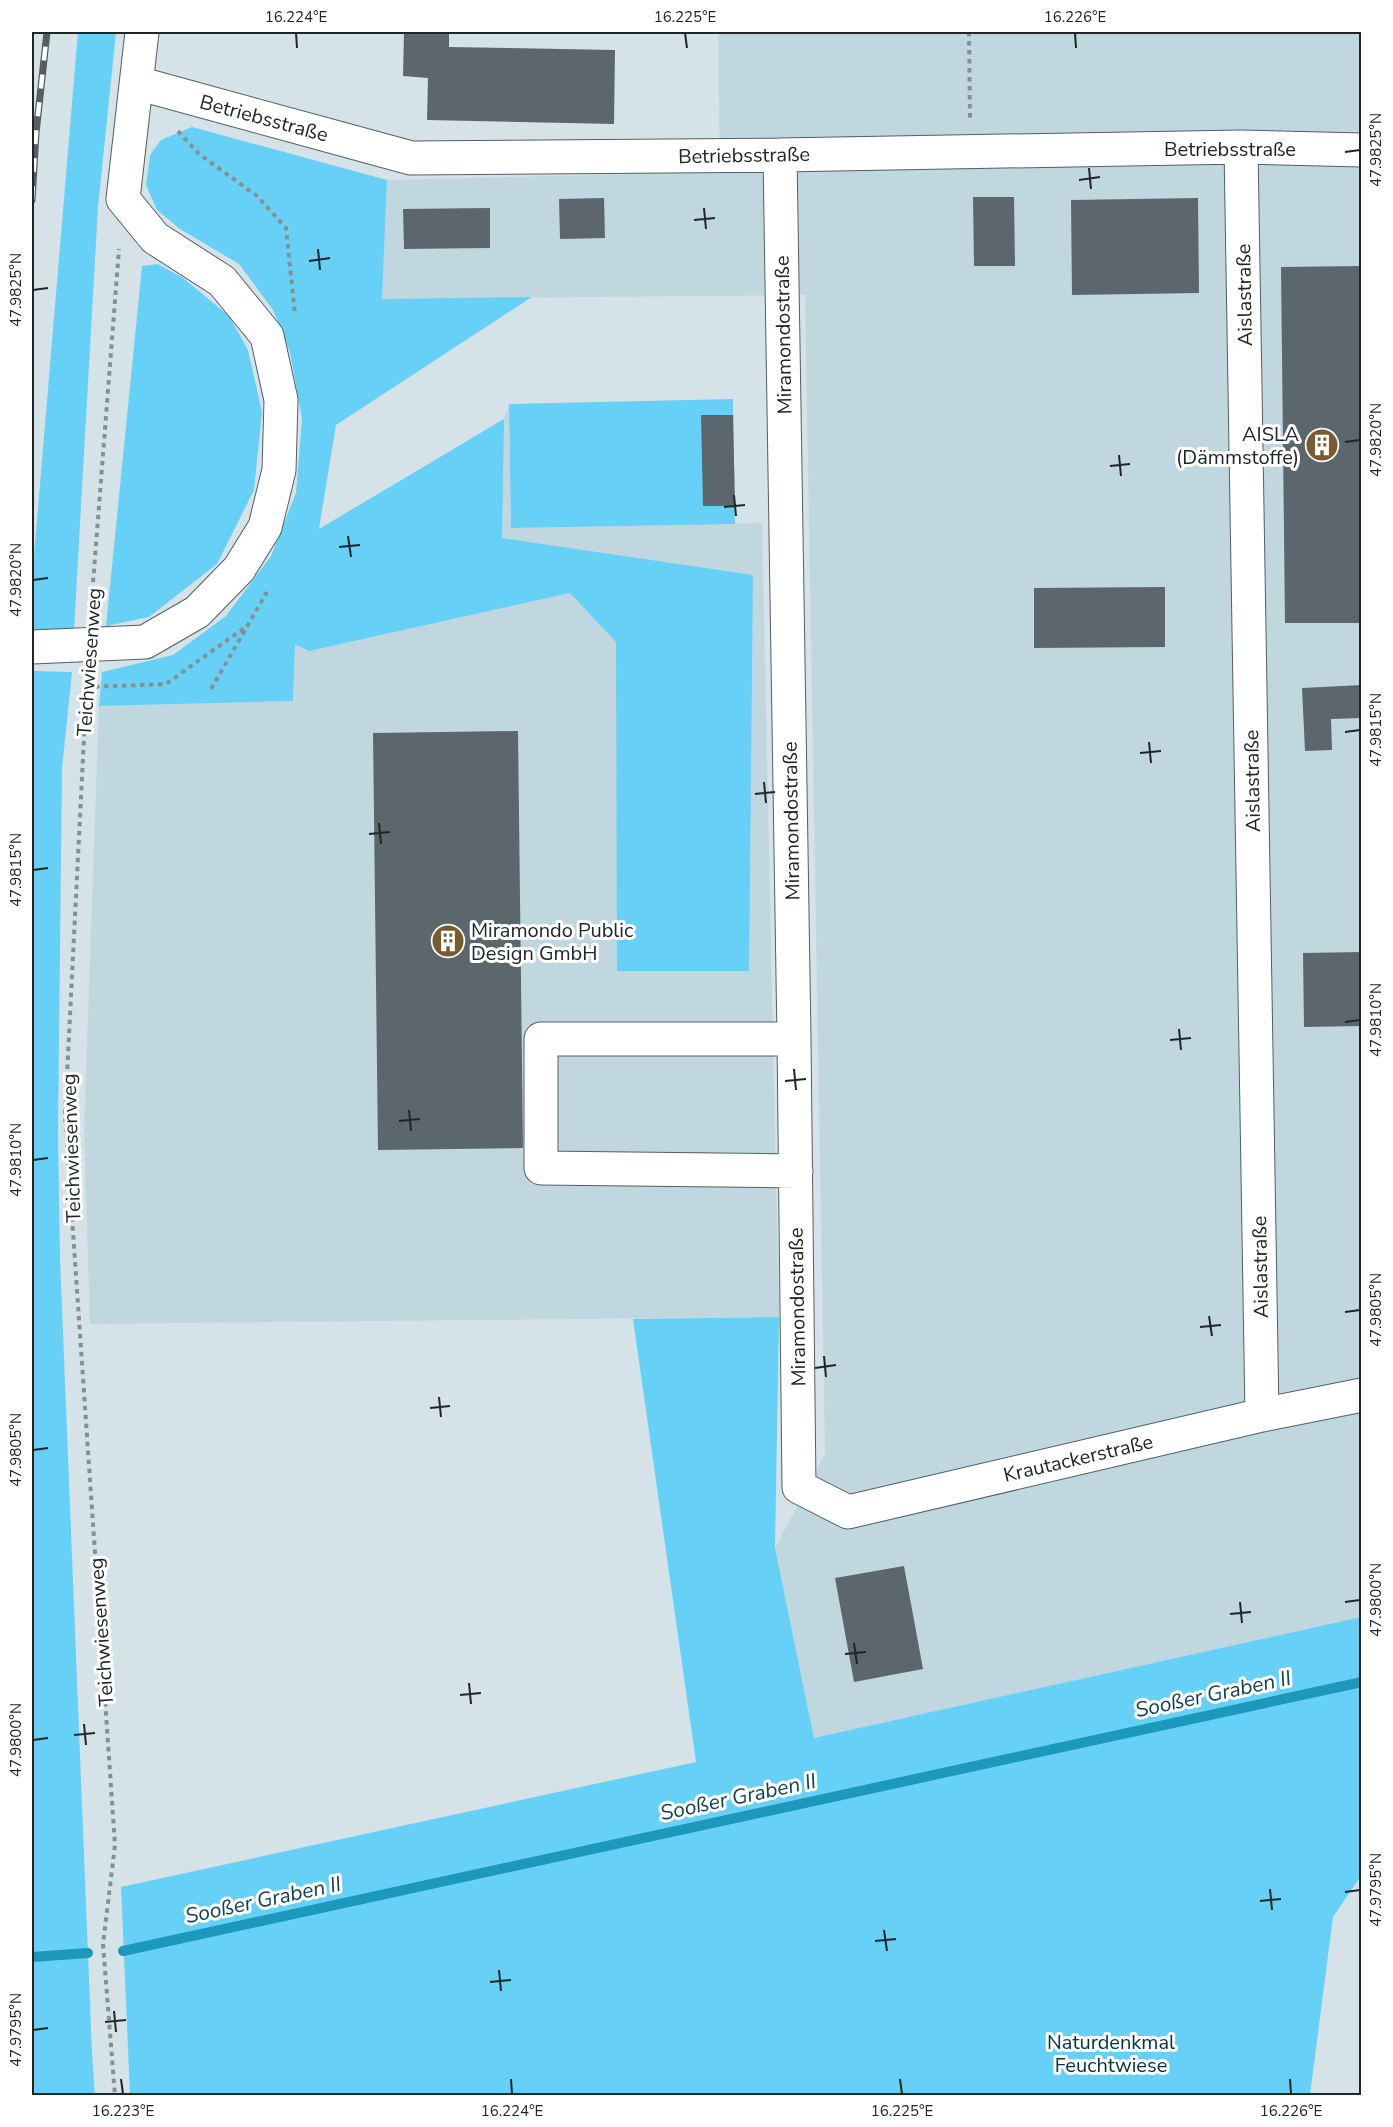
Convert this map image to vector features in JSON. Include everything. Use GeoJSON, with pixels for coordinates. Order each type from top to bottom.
{"type":"FeatureCollection","features":[{"type":"Feature","properties":{"kind":"street"},"geometry":{"type":"LineString","coordinates":[[32,647],[145,642],[197,612],[239,570],[265,527],[279,470],[281,400],[267,336],[222,281],[155,238],[123,199],[142,32]]}},
{"type":"Feature","properties":{"kind":"street","name":"Betriebsstraße"},"geometry":{"type":"LineString","coordinates":[[137,82],[411,158],[970,153],[1241,147],[1362,150]]}},
{"type":"Feature","properties":{"kind":"street","name":"Aislastraße"},"geometry":{"type":"LineString","coordinates":[[1241,147],[1262,1415]]}},
{"type":"Feature","properties":{"kind":"street","name":"Miramondostraße"},"geometry":{"type":"LineString","coordinates":[[780,155],[799,1487]]}},
{"type":"Feature","properties":{"kind":"street"},"geometry":{"type":"LineString","coordinates":[[794,1038],[541,1039],[541,1168],[796,1171]]}},
{"type":"Feature","properties":{"kind":"street","name":"Krautackerstraße"},"geometry":{"type":"LineString","coordinates":[[799,1487],[848,1512],[1262,1415],[1362,1395]]}},
{"type":"Feature","properties":{"kind":"path"},"geometry":{"type":"LineString","coordinates":[[969,32],[970,153]]}},
{"type":"Feature","properties":{"kind":"path","name":"Teichwiesenweg"},"geometry":{"type":"LineString","coordinates":[[115,2096],[103,1944],[115,1845],[65,1115],[87,672],[123,199]]}},
{"type":"Feature","properties":{"kind":"shaded area"},"geometry":{"type":"Polygon","coordinates":[[[718,32],[1361,32],[1361,1617],[814,1738],[775,1548],[825,1454],[805,295],[382,299],[387,180],[720,172],[718,32]]]}},
{"type":"Feature","properties":{"kind":"shaded area"},"geometry":{"type":"Polygon","coordinates":[[[509,404],[511,528],[762,523],[779,1317],[90,1324],[84,1128],[99,706],[293,701],[295,644],[319,530],[504,419],[509,404]]]}},
{"type":"Feature","properties":{"kind":"green space"},"geometry":{"type":"Polygon","coordinates":[[[78,32],[116,32],[98,207],[74,630],[32,634],[32,580],[78,32]]]}},
{"type":"Feature","properties":{"kind":"green space"},"geometry":{"type":"Polygon","coordinates":[[[192,127],[387,180],[382,299],[532,297],[336,425],[319,529],[504,419],[502,538],[753,575],[749,971],[617,971],[616,642],[570,593],[309,651],[295,644],[293,701],[99,706],[102,672],[173,655],[226,616],[271,556],[296,493],[302,419],[290,352],[273,310],[239,264],[180,229],[157,210],[146,185],[150,155],[161,140],[192,127]]]}},
{"type":"Feature","properties":{"kind":"green space"},"geometry":{"type":"Polygon","coordinates":[[[158,264],[183,278],[229,316],[248,350],[262,412],[254,490],[217,564],[149,617],[106,626],[142,266],[158,264]]]}},
{"type":"Feature","properties":{"kind":"green space"},"geometry":{"type":"Polygon","coordinates":[[[733,399],[735,524],[511,528],[509,404],[733,399]]]}},
{"type":"Feature","properties":{"kind":"green space"},"geometry":{"type":"Polygon","coordinates":[[[32,671],[72,672],[62,769],[58,1134],[60,1258],[95,2096],[33,2095],[32,2075],[32,671]]]}},
{"type":"Feature","properties":{"kind":"green space","name":"Naturdenkmal Feuchtwiese"},"geometry":{"type":"Polygon","coordinates":[[[779,1317],[775,1548],[814,1738],[1361,1617],[1361,1876],[1333,1917],[1310,2095],[130,2095],[121,1887],[696,1762],[633,1319],[779,1317]]]}},
{"type":"Feature","properties":{"kind":"building"},"geometry":{"type":"Polygon","coordinates":[[[404,32],[449,32],[449,47],[615,50],[614,124],[427,120],[428,78],[403,76],[404,32]]]}},
{"type":"Feature","properties":{"kind":"building"},"geometry":{"type":"Polygon","coordinates":[[[973,197],[1014,197],[1015,266],[974,266],[973,197]]]}},
{"type":"Feature","properties":{"kind":"building"},"geometry":{"type":"Polygon","coordinates":[[[604,198],[605,238],[560,239],[559,199],[604,198]]]}},
{"type":"Feature","properties":{"kind":"building"},"geometry":{"type":"Polygon","coordinates":[[[1198,198],[1199,293],[1072,295],[1071,200],[1198,198]]]}},
{"type":"Feature","properties":{"kind":"building"},"geometry":{"type":"Polygon","coordinates":[[[490,208],[490,248],[404,249],[403,209],[490,208]]]}},
{"type":"Feature","properties":{"kind":"building","name":"AISLA (Dämmstoffe)"},"geometry":{"type":"Polygon","coordinates":[[[1362,266],[1362,623],[1285,623],[1281,267],[1362,266]]]}},
{"type":"Feature","properties":{"kind":"building"},"geometry":{"type":"Polygon","coordinates":[[[701,415],[733,415],[735,506],[703,506],[701,415]]]}},
{"type":"Feature","properties":{"kind":"building"},"geometry":{"type":"Polygon","coordinates":[[[1165,587],[1165,647],[1034,648],[1034,588],[1165,587]]]}},
{"type":"Feature","properties":{"kind":"building"},"geometry":{"type":"Polygon","coordinates":[[[1362,685],[1362,718],[1331,719],[1332,750],[1305,751],[1302,688],[1362,685]]]}},
{"type":"Feature","properties":{"kind":"building","name":"Miramondo Public Design GmbH"},"geometry":{"type":"Polygon","coordinates":[[[518,731],[523,1148],[378,1150],[373,733],[518,731]]]}},
{"type":"Feature","properties":{"kind":"building"},"geometry":{"type":"Polygon","coordinates":[[[1362,952],[1362,1026],[1304,1027],[1303,953],[1362,952]]]}},
{"type":"Feature","properties":{"kind":"building"},"geometry":{"type":"Polygon","coordinates":[[[904,1566],[923,1669],[854,1682],[835,1578],[904,1566]]]}},
{"type":"Feature","properties":{"kind":"waterway","name":"Sooßer Graben II"},"geometry":{"type":"LineString","coordinates":[[123,1951],[1362,1682]]}},
{"type":"Feature","properties":{"kind":"waterway"},"geometry":{"type":"LineString","coordinates":[[32,1957],[88,1953]]}},
{"type":"Feature","properties":{"kind":"railway"},"geometry":{"type":"LineString","coordinates":[[32,200],[36,133],[47,32]]}},
{"type":"Feature","properties":{"kind":"place","name":"AISLA (Dämmstoffe)"},"geometry":{"type":"Point","coordinates":[1322,445]}},
{"type":"Feature","properties":{"kind":"place","name":"Miramondo Public Design GmbH"},"geometry":{"type":"Point","coordinates":[448,941]}}]}
